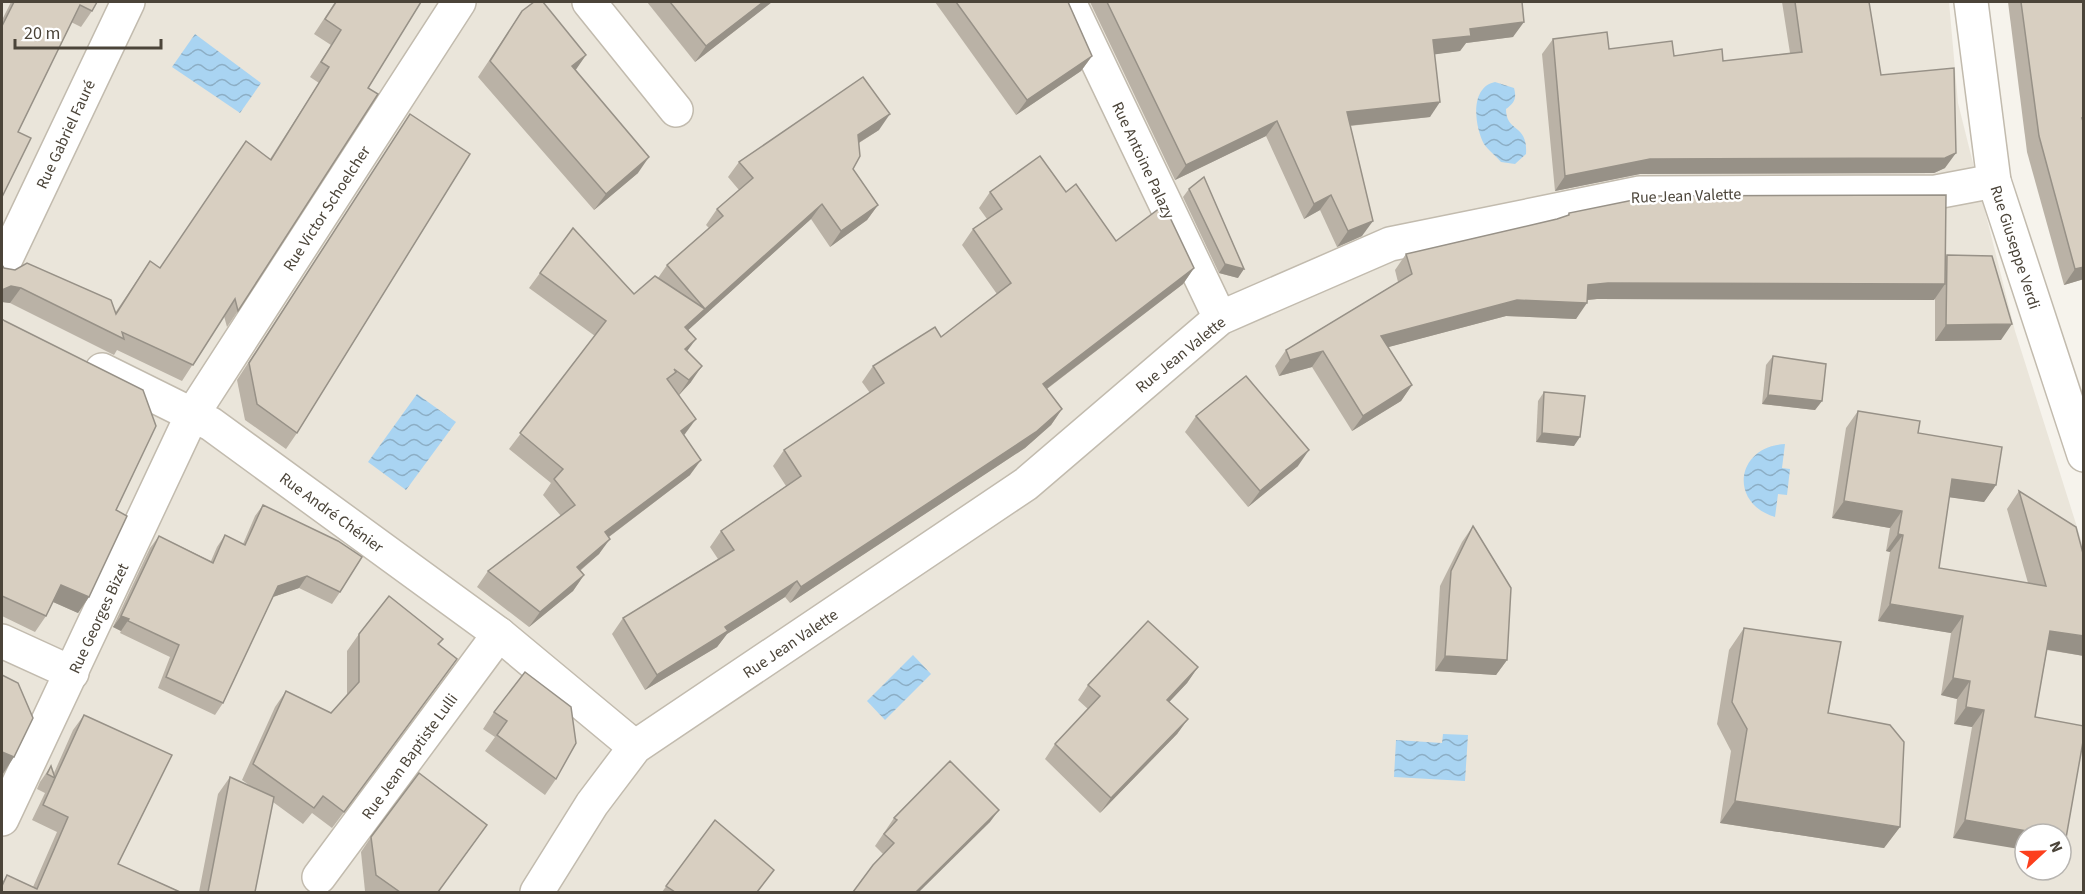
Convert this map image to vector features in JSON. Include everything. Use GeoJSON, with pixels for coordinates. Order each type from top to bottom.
{"type":"FeatureCollection","features":[{"type":"Feature","properties":{"kind":"street","name":"Rue Gabriel Fauré"},"geometry":{"type":"LineString","coordinates":[[2,267],[128,2]]}},
{"type":"Feature","properties":{"kind":"street","name":"Rue Victor Schoelcher"},"geometry":{"type":"LineString","coordinates":[[192,415],[459,2]]}},
{"type":"Feature","properties":{"kind":"street"},"geometry":{"type":"LineString","coordinates":[[589,2],[676,110]]}},
{"type":"Feature","properties":{"kind":"street","name":"Rue Antoine Palazy"},"geometry":{"type":"LineString","coordinates":[[1069,2],[1220,318]]}},
{"type":"Feature","properties":{"kind":"street","name":"Rue Giuseppe Verdi"},"geometry":{"type":"LineString","coordinates":[[1971,2],[1994,181],[2078,413],[2084,456]]}},
{"type":"Feature","properties":{"kind":"street","name":"Rue Jean Valette"},"geometry":{"type":"LineString","coordinates":[[537,892],[592,804],[635,747],[1026,484],[1220,318],[1390,244],[1640,193],[1936,192],[1994,181]]}},
{"type":"Feature","properties":{"kind":"street","name":"Rue André Chénier"},"geometry":{"type":"LineString","coordinates":[[76,357],[211,424],[499,634],[635,747]]}},
{"type":"Feature","properties":{"kind":"street","name":"Rue Georges Bizet"},"geometry":{"type":"LineString","coordinates":[[2,819],[192,415]]}},
{"type":"Feature","properties":{"kind":"street","name":"Rue Jean Baptiste Lulli"},"geometry":{"type":"LineString","coordinates":[[319,877],[499,634]]}},
{"type":"Feature","properties":{"kind":"street"},"geometry":{"type":"LineString","coordinates":[[2,641],[72,674]]}},
{"type":"Feature","properties":{"kind":"shaded area"},"geometry":{"type":"Polygon","coordinates":[[[2,2],[1949,2],[1958,103],[2015,331],[2083,546],[2083,892],[2,892],[2,2]]]}},
{"type":"Feature","properties":{"kind":"water"},"geometry":{"type":"Polygon","coordinates":[[[195,34],[261,83],[240,113],[172,67],[195,34]]]}},
{"type":"Feature","properties":{"kind":"water"},"geometry":{"type":"Polygon","coordinates":[[[1495,82],[1514,88],[1515,92],[1513,103],[1506,109],[1507,117],[1524,137],[1526,154],[1515,164],[1501,162],[1484,144],[1478,127],[1476,108],[1481,91],[1487,85],[1495,82]]]}},
{"type":"Feature","properties":{"kind":"water"},"geometry":{"type":"Polygon","coordinates":[[[417,394],[456,422],[406,490],[368,462],[417,394]]]}},
{"type":"Feature","properties":{"kind":"water"},"geometry":{"type":"Polygon","coordinates":[[[1785,444],[1782,468],[1790,469],[1787,495],[1778,494],[1775,517],[1760,510],[1750,500],[1745,488],[1744,476],[1748,464],[1756,454],[1769,447],[1785,444]]]}},
{"type":"Feature","properties":{"kind":"water"},"geometry":{"type":"Polygon","coordinates":[[[913,655],[931,674],[885,720],[867,701],[913,655]]]}},
{"type":"Feature","properties":{"kind":"water"},"geometry":{"type":"Polygon","coordinates":[[[1443,734],[1468,735],[1465,781],[1394,777],[1396,740],[1442,743],[1443,734]]]}},
{"type":"Feature","properties":{"kind":"building"},"geometry":{"type":"Polygon","coordinates":[[[14,2],[97,2],[92,11],[80,5],[18,132],[31,138],[2,197],[2,26],[14,2]]]}},
{"type":"Feature","properties":{"kind":"building"},"geometry":{"type":"Polygon","coordinates":[[[336,2],[421,2],[368,88],[378,94],[238,311],[235,299],[193,365],[122,332],[124,339],[21,288],[11,286],[2,290],[2,265],[4,268],[15,270],[27,263],[111,300],[116,314],[150,261],[160,268],[246,141],[271,160],[329,67],[321,62],[341,30],[325,19],[336,2]]]}},
{"type":"Feature","properties":{"kind":"building"},"geometry":{"type":"Polygon","coordinates":[[[534,2],[543,2],[586,55],[572,66],[649,157],[606,194],[490,61],[522,11],[534,2]]]}},
{"type":"Feature","properties":{"kind":"building"},"geometry":{"type":"Polygon","coordinates":[[[670,2],[763,2],[706,46],[670,2]]]}},
{"type":"Feature","properties":{"kind":"building"},"geometry":{"type":"Polygon","coordinates":[[[956,2],[1068,2],[1092,56],[1027,100],[956,2]]]}},
{"type":"Feature","properties":{"kind":"building"},"geometry":{"type":"Polygon","coordinates":[[[1107,2],[1522,2],[1524,22],[1470,29],[1471,36],[1433,40],[1440,102],[1347,112],[1373,221],[1348,231],[1331,195],[1314,204],[1277,121],[1186,165],[1107,2]]]}},
{"type":"Feature","properties":{"kind":"building"},"geometry":{"type":"Polygon","coordinates":[[[1795,2],[1869,2],[1881,75],[1954,68],[1956,153],[1945,158],[1650,159],[1565,176],[1553,39],[1607,32],[1609,49],[1672,41],[1674,56],[1722,49],[1723,61],[1802,52],[1795,2]]]}},
{"type":"Feature","properties":{"kind":"building"},"geometry":{"type":"Polygon","coordinates":[[[2021,2],[2084,2],[2084,118],[2082,118],[2084,125],[2084,267],[2075,269],[2039,136],[2021,2]]]}},
{"type":"Feature","properties":{"kind":"building"},"geometry":{"type":"Polygon","coordinates":[[[863,77],[890,114],[858,135],[860,156],[853,169],[878,205],[841,231],[822,204],[685,327],[696,339],[685,349],[702,366],[689,380],[674,369],[676,372],[667,379],[696,419],[681,431],[701,460],[605,532],[610,539],[577,567],[584,575],[540,612],[488,571],[575,505],[554,479],[563,469],[520,433],[606,321],[540,273],[573,228],[634,294],[655,276],[705,309],[667,265],[723,216],[717,209],[753,178],[739,162],[863,77]]]}},
{"type":"Feature","properties":{"kind":"building"},"geometry":{"type":"Polygon","coordinates":[[[410,114],[470,154],[297,433],[257,404],[249,363],[410,114]]]}},
{"type":"Feature","properties":{"kind":"building"},"geometry":{"type":"Polygon","coordinates":[[[1040,156],[1066,192],[1076,184],[1116,241],[1164,205],[1194,268],[1043,384],[1062,409],[1036,432],[801,587],[797,581],[725,627],[728,631],[657,675],[623,618],[734,550],[721,531],[801,476],[784,450],[884,383],[873,366],[935,327],[941,337],[1011,283],[973,229],[1002,209],[990,192],[1040,156]]]}},
{"type":"Feature","properties":{"kind":"building"},"geometry":{"type":"Polygon","coordinates":[[[1204,177],[1244,269],[1225,264],[1189,189],[1204,177]]]}},
{"type":"Feature","properties":{"kind":"building"},"geometry":{"type":"Polygon","coordinates":[[[1946,195],[1945,284],[1608,283],[1588,285],[1587,303],[1517,300],[1381,336],[1412,385],[1363,416],[1323,351],[1290,360],[1286,350],[1412,274],[1406,254],[1557,219],[1569,213],[1653,196],[1946,195]]]}},
{"type":"Feature","properties":{"kind":"building"},"geometry":{"type":"Polygon","coordinates":[[[1947,255],[1992,256],[2012,324],[1946,325],[1947,255]]]}},
{"type":"Feature","properties":{"kind":"building"},"geometry":{"type":"Polygon","coordinates":[[[2,319],[143,390],[156,426],[116,510],[127,516],[89,597],[61,585],[46,616],[2,596],[2,319]]]}},
{"type":"Feature","properties":{"kind":"building"},"geometry":{"type":"Polygon","coordinates":[[[1773,356],[1826,364],[1822,401],[1768,395],[1773,356]]]}},
{"type":"Feature","properties":{"kind":"building"},"geometry":{"type":"Polygon","coordinates":[[[1246,376],[1309,450],[1260,491],[1196,416],[1246,376]]]}},
{"type":"Feature","properties":{"kind":"building"},"geometry":{"type":"Polygon","coordinates":[[[1544,392],[1585,396],[1580,437],[1542,433],[1544,392]]]}},
{"type":"Feature","properties":{"kind":"building"},"geometry":{"type":"Polygon","coordinates":[[[1858,411],[1920,421],[1918,433],[2002,447],[1996,485],[1952,479],[1939,568],[2046,586],[2019,491],[2076,527],[2084,557],[2084,636],[2050,631],[2035,717],[2084,726],[2069,822],[2013,822],[2013,829],[1965,820],[1984,710],[1966,707],[1970,681],[1953,678],[1963,616],[1890,604],[1903,535],[1898,534],[1902,511],[1844,501],[1858,411]]]}},
{"type":"Feature","properties":{"kind":"building"},"geometry":{"type":"Polygon","coordinates":[[[263,505],[338,541],[362,557],[340,592],[307,576],[278,586],[223,703],[166,677],[179,645],[121,616],[159,536],[213,563],[225,535],[245,545],[263,505]]]}},
{"type":"Feature","properties":{"kind":"building"},"geometry":{"type":"Polygon","coordinates":[[[1473,526],[1511,588],[1507,660],[1445,656],[1451,571],[1473,526]]]}},
{"type":"Feature","properties":{"kind":"building"},"geometry":{"type":"Polygon","coordinates":[[[389,596],[443,639],[438,644],[457,659],[344,812],[323,796],[314,808],[253,764],[286,691],[331,713],[359,682],[359,634],[389,596]]]}},
{"type":"Feature","properties":{"kind":"building"},"geometry":{"type":"Polygon","coordinates":[[[1148,621],[1198,667],[1167,700],[1188,719],[1111,798],[1055,744],[1100,696],[1088,685],[1148,621]]]}},
{"type":"Feature","properties":{"kind":"building"},"geometry":{"type":"Polygon","coordinates":[[[1744,628],[1841,642],[1828,713],[1890,725],[1904,742],[1900,827],[1735,801],[1747,729],[1732,702],[1744,628]]]}},
{"type":"Feature","properties":{"kind":"building"},"geometry":{"type":"Polygon","coordinates":[[[525,672],[571,707],[576,743],[556,779],[497,735],[507,721],[494,712],[525,672]]]}},
{"type":"Feature","properties":{"kind":"building"},"geometry":{"type":"Polygon","coordinates":[[[2,675],[18,683],[33,718],[14,757],[2,752],[2,675]]]}},
{"type":"Feature","properties":{"kind":"building"},"geometry":{"type":"Polygon","coordinates":[[[84,715],[172,755],[118,864],[180,892],[2,892],[7,875],[37,889],[68,817],[43,805],[84,715]]]}},
{"type":"Feature","properties":{"kind":"building"},"geometry":{"type":"Polygon","coordinates":[[[950,761],[999,810],[916,892],[853,892],[873,865],[894,843],[884,834],[897,820],[894,818],[950,761]]]}},
{"type":"Feature","properties":{"kind":"building"},"geometry":{"type":"Polygon","coordinates":[[[51,766],[55,778],[47,774],[51,766]]]}},
{"type":"Feature","properties":{"kind":"building"},"geometry":{"type":"Polygon","coordinates":[[[419,773],[487,825],[438,892],[400,892],[376,875],[371,837],[419,773]]]}},
{"type":"Feature","properties":{"kind":"building"},"geometry":{"type":"Polygon","coordinates":[[[230,777],[274,797],[255,892],[208,892],[230,777]]]}},
{"type":"Feature","properties":{"kind":"building"},"geometry":{"type":"Polygon","coordinates":[[[715,820],[774,870],[757,892],[675,892],[666,886],[715,820]]]}}]}
